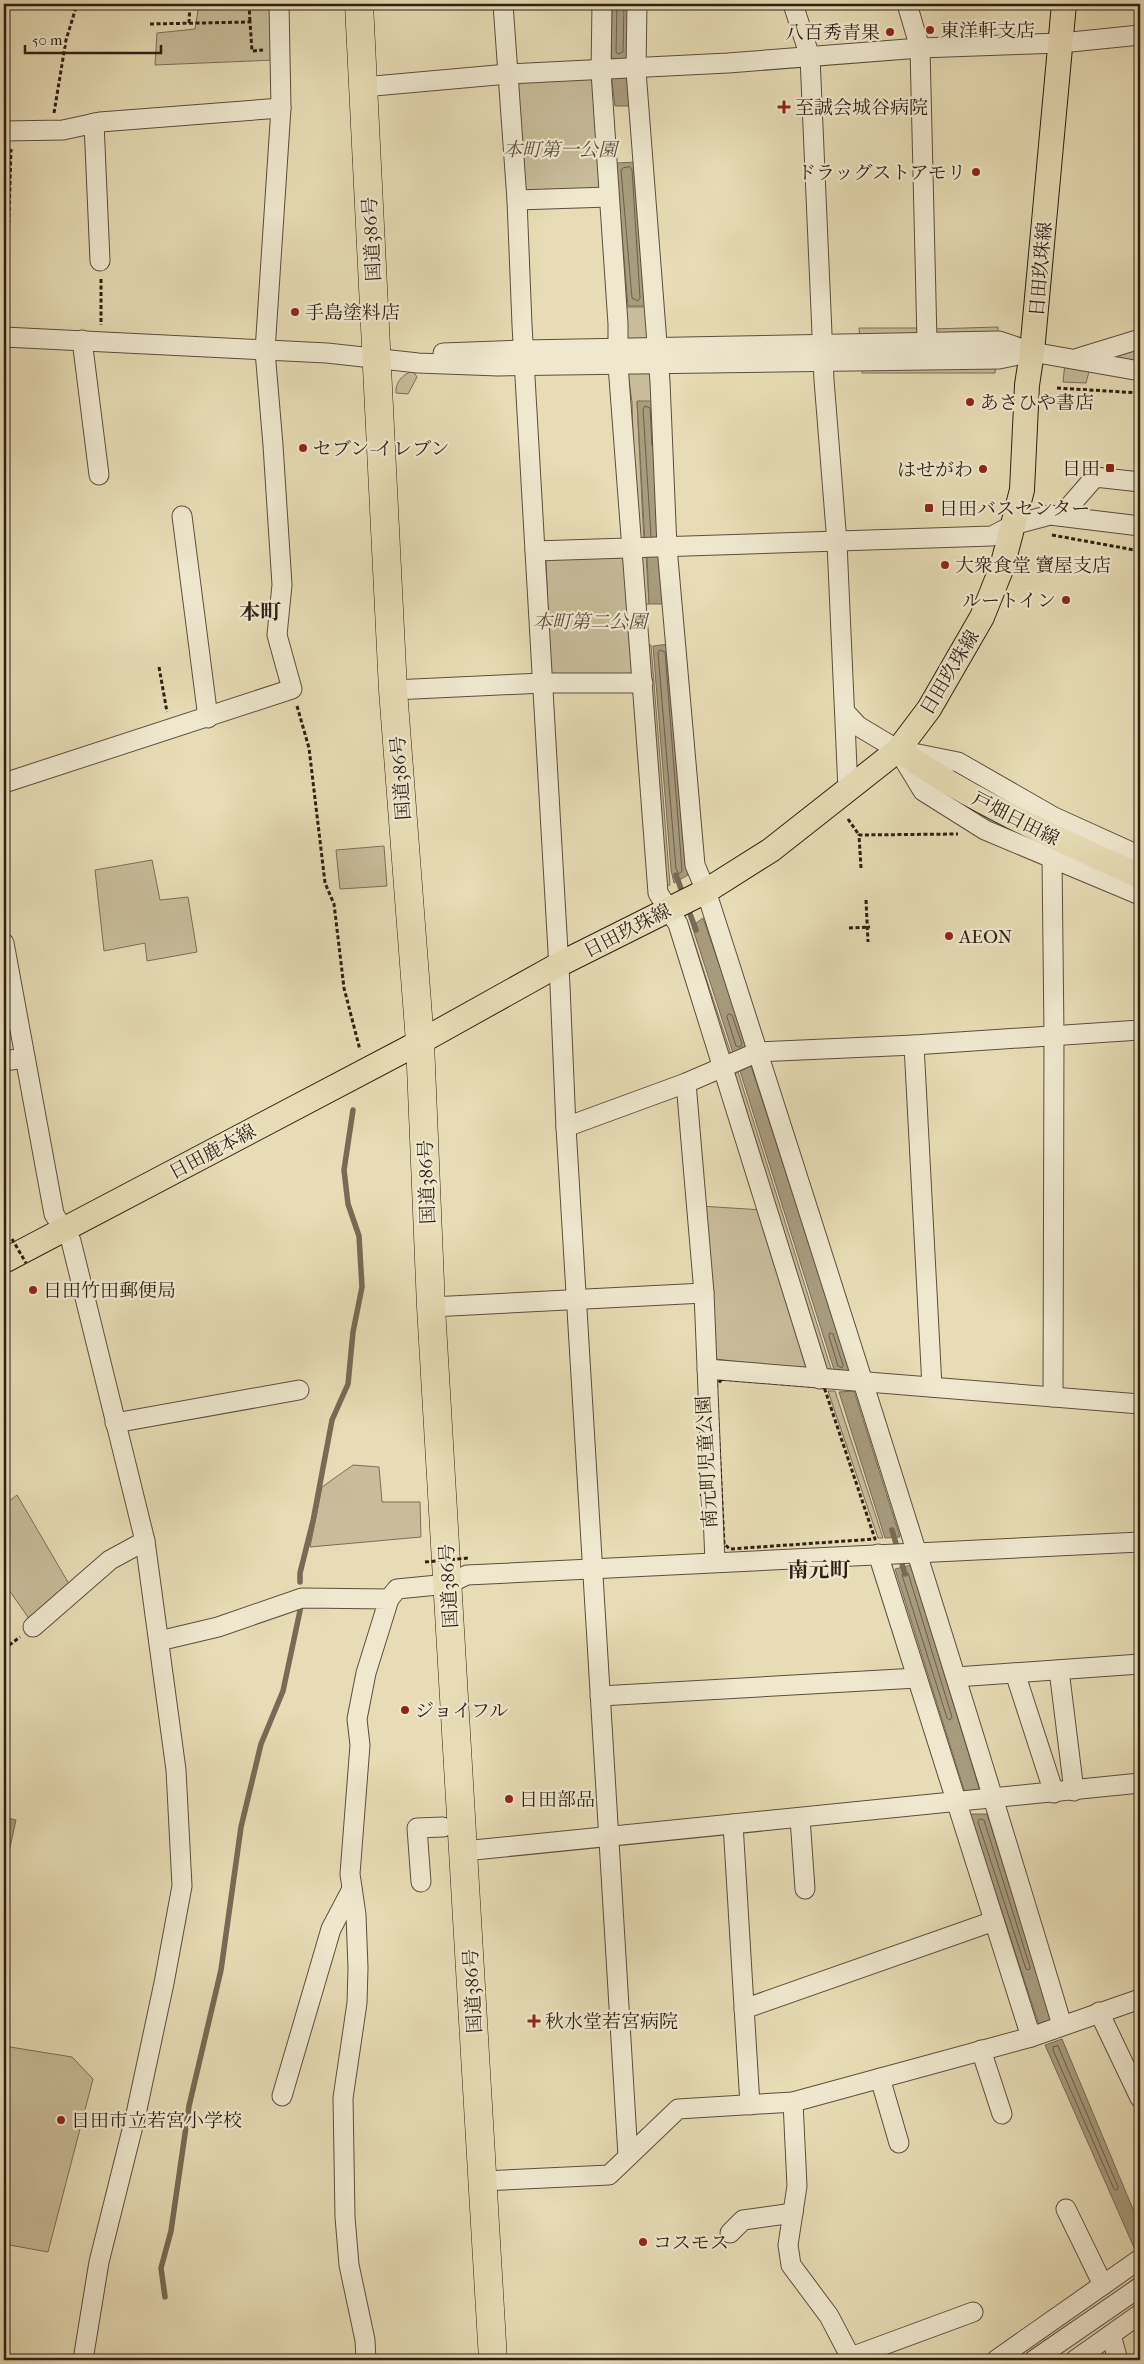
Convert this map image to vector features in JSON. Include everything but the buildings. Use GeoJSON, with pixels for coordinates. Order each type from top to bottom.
{"type":"FeatureCollection","features":[{"type":"Feature","properties":{"kind":"highway","name":"国道386号"},"geometry":{"type":"LineString","coordinates":[[359,4],[394,690],[420,1042],[431,1307],[493,2360]]}},
{"type":"Feature","properties":{"kind":"main road","name":"日田玖珠線"},"geometry":{"type":"LineString","coordinates":[[420,1042],[558,965],[706,891],[771,850],[898,750],[929,709],[982,616],[1002,567],[1022,490],[1027,385],[1032,352],[1064,4]]}},
{"type":"Feature","properties":{"kind":"main road","name":"戸畑日田線"},"geometry":{"type":"LineString","coordinates":[[898,750],[986,803],[1052,848],[1140,876]]}},
{"type":"Feature","properties":{"kind":"main road","name":"日田鹿本線"},"geometry":{"type":"LineString","coordinates":[[15,1262],[63,1229],[420,1042]]}},
{"type":"Feature","properties":{"kind":"street"},"geometry":{"type":"LineString","coordinates":[[4,783],[208,718],[292,689],[276,636],[282,585],[265,351],[280,108],[281,49],[279,4]]}},
{"type":"Feature","properties":{"kind":"street"},"geometry":{"type":"LineString","coordinates":[[503,4],[517,200],[566,1127],[578,1299],[592,1570],[628,2156]]}},
{"type":"Feature","properties":{"kind":"street"},"geometry":{"type":"LineString","coordinates":[[602,4],[601,69],[618,324],[618,356],[658,893],[678,924],[822,1383]]}},
{"type":"Feature","properties":{"kind":"street"},"geometry":{"type":"LineString","coordinates":[[637,4],[636,68],[658,356],[667,547],[695,865],[706,891],[864,1381],[916,1552],[995,1799],[1062,2025]]}},
{"type":"Feature","properties":{"kind":"street"},"geometry":{"type":"LineString","coordinates":[[793,4],[810,57],[824,353],[837,543],[848,790]]}},
{"type":"Feature","properties":{"kind":"street"},"geometry":{"type":"LineString","coordinates":[[908,4],[920,48],[927,341]]}},
{"type":"Feature","properties":{"kind":"street"},"geometry":{"type":"LineString","coordinates":[[363,86],[508,74],[636,68],[920,48],[1061,43],[1140,35]]}},
{"type":"Feature","properties":{"kind":"street"},"geometry":{"type":"LineString","coordinates":[[8,131],[52,130],[94,124],[280,108]]}},
{"type":"Feature","properties":{"kind":"street"},"geometry":{"type":"LineString","coordinates":[[94,124],[100,261]]}},
{"type":"Feature","properties":{"kind":"street"},"geometry":{"type":"LineString","coordinates":[[517,200],[609,196]]}},
{"type":"Feature","properties":{"kind":"street"},"geometry":{"type":"LineString","coordinates":[[4,337],[327,353],[418,363],[524,358],[824,353],[999,359],[1032,352]]}},
{"type":"Feature","properties":{"kind":"street"},"geometry":{"type":"LineString","coordinates":[[1077,358],[1140,339]]}},
{"type":"Feature","properties":{"kind":"street"},"geometry":{"type":"LineString","coordinates":[[82,340],[99,475]]}},
{"type":"Feature","properties":{"kind":"street"},"geometry":{"type":"LineString","coordinates":[[824,353],[927,341],[999,341],[1032,352],[1077,358],[1106,366],[1140,371]]}},
{"type":"Feature","properties":{"kind":"street"},"geometry":{"type":"LineString","coordinates":[[1061,516],[1094,477],[1140,482]]}},
{"type":"Feature","properties":{"kind":"street"},"geometry":{"type":"LineString","coordinates":[[535,551],[837,543],[992,536],[1013,525],[1050,515],[1140,526]]}},
{"type":"Feature","properties":{"kind":"street"},"geometry":{"type":"LineString","coordinates":[[182,516],[208,718]]}},
{"type":"Feature","properties":{"kind":"street"},"geometry":{"type":"LineString","coordinates":[[394,690],[543,683],[643,682]]}},
{"type":"Feature","properties":{"kind":"street"},"geometry":{"type":"LineString","coordinates":[[845,712],[858,726],[898,750],[958,762],[1054,817],[1140,856]]}},
{"type":"Feature","properties":{"kind":"street"},"geometry":{"type":"LineString","coordinates":[[1053,1397],[1054,1036],[1052,848],[1140,896]]}},
{"type":"Feature","properties":{"kind":"street"},"geometry":{"type":"LineString","coordinates":[[4,943],[54,1214],[70,1241],[145,1541],[176,1770],[182,1886],[164,1984],[136,2114],[99,2262],[83,2360]]}},
{"type":"Feature","properties":{"kind":"street"},"geometry":{"type":"LineString","coordinates":[[566,1127],[686,1083],[758,1052],[914,1045],[1140,1030]]}},
{"type":"Feature","properties":{"kind":"street"},"geometry":{"type":"LineString","coordinates":[[914,1045],[932,1387]]}},
{"type":"Feature","properties":{"kind":"street"},"geometry":{"type":"LineString","coordinates":[[4,1061],[25,1058]]}},
{"type":"Feature","properties":{"kind":"street"},"geometry":{"type":"LineString","coordinates":[[686,1083],[704,1293],[715,1562]]}},
{"type":"Feature","properties":{"kind":"street"},"geometry":{"type":"LineString","coordinates":[[431,1307],[704,1293]]}},
{"type":"Feature","properties":{"kind":"street"},"geometry":{"type":"LineString","coordinates":[[707,1369],[822,1383],[864,1381],[1140,1404]]}},
{"type":"Feature","properties":{"kind":"street"},"geometry":{"type":"LineString","coordinates":[[116,1423],[300,1390]]}},
{"type":"Feature","properties":{"kind":"street"},"geometry":{"type":"LineString","coordinates":[[33,1627],[110,1560],[145,1541]]}},
{"type":"Feature","properties":{"kind":"street"},"geometry":{"type":"LineString","coordinates":[[366,2360],[365,2340],[349,2266],[345,2218],[343,2098],[357,2003],[358,1968],[356,1915],[350,1874],[360,1745],[357,1719],[366,1673],[389,1599],[397,1589],[448,1584],[466,1575],[1140,1542]]}},
{"type":"Feature","properties":{"kind":"street"},"geometry":{"type":"LineString","coordinates":[[878,1554],[1030,2037]]}},
{"type":"Feature","properties":{"kind":"street"},"geometry":{"type":"LineString","coordinates":[[159,1641],[218,1627],[302,1598],[389,1599]]}},
{"type":"Feature","properties":{"kind":"street"},"geometry":{"type":"LineString","coordinates":[[956,1678],[1140,1664]]}},
{"type":"Feature","properties":{"kind":"street"},"geometry":{"type":"LineString","coordinates":[[1059,1670],[1074,1790]]}},
{"type":"Feature","properties":{"kind":"street"},"geometry":{"type":"LineString","coordinates":[[1015,1673],[1054,1793]]}},
{"type":"Feature","properties":{"kind":"street"},"geometry":{"type":"LineString","coordinates":[[600,1696],[917,1678]]}},
{"type":"Feature","properties":{"kind":"street"},"geometry":{"type":"LineString","coordinates":[[1140,1777],[1140,1793]]}},
{"type":"Feature","properties":{"kind":"street"},"geometry":{"type":"LineString","coordinates":[[464,1851],[1140,1784]]}},
{"type":"Feature","properties":{"kind":"street"},"geometry":{"type":"LineString","coordinates":[[800,1818],[806,1889]]}},
{"type":"Feature","properties":{"kind":"street"},"geometry":{"type":"LineString","coordinates":[[733,1824],[750,2105]]}},
{"type":"Feature","properties":{"kind":"street"},"geometry":{"type":"LineString","coordinates":[[421,1882],[417,1828],[443,1827]]}},
{"type":"Feature","properties":{"kind":"street"},"geometry":{"type":"LineString","coordinates":[[282,2096],[331,1929],[352,1889]]}},
{"type":"Feature","properties":{"kind":"street"},"geometry":{"type":"LineString","coordinates":[[744,2009],[994,1922]]}},
{"type":"Feature","properties":{"kind":"street"},"geometry":{"type":"LineString","coordinates":[[482,2181],[609,2175],[678,2109],[792,2102],[1030,2037],[1140,1999]]}},
{"type":"Feature","properties":{"kind":"street"},"geometry":{"type":"LineString","coordinates":[[1099,2012],[1140,2098]]}},
{"type":"Feature","properties":{"kind":"street"},"geometry":{"type":"LineString","coordinates":[[981,2050],[1002,2114]]}},
{"type":"Feature","properties":{"kind":"street"},"geometry":{"type":"LineString","coordinates":[[880,2078],[899,2142]]}},
{"type":"Feature","properties":{"kind":"street"},"geometry":{"type":"LineString","coordinates":[[792,2102],[797,2186],[788,2245],[791,2265],[829,2316],[851,2359],[973,2312]]}},
{"type":"Feature","properties":{"kind":"street"},"geometry":{"type":"LineString","coordinates":[[1066,2209],[1104,2285]]}},
{"type":"Feature","properties":{"kind":"street"},"geometry":{"type":"LineString","coordinates":[[730,2233],[743,2220],[793,2213]]}},
{"type":"Feature","properties":{"kind":"street"},"geometry":{"type":"LineString","coordinates":[[996,2360],[1134,2264]]}},
{"type":"Feature","properties":{"kind":"street"},"geometry":{"type":"LineString","coordinates":[[1034,2360],[1140,2287]]}},
{"type":"Feature","properties":{"kind":"street"},"geometry":{"type":"LineString","coordinates":[[1075,2360],[1140,2314]]}},
{"type":"Feature","properties":{"kind":"street"},"geometry":{"type":"LineString","coordinates":[[1111,2335],[1118,2360]]}},
{"type":"Feature","properties":{"kind":"path"},"geometry":{"type":"LineString","coordinates":[[52,130],[66,40],[77,4]]}},
{"type":"Feature","properties":{"kind":"path"},"geometry":{"type":"LineString","coordinates":[[189,23],[190,4]]}},
{"type":"Feature","properties":{"kind":"path"},"geometry":{"type":"LineString","coordinates":[[249,4],[252,51],[281,49]]}},
{"type":"Feature","properties":{"kind":"path"},"geometry":{"type":"LineString","coordinates":[[150,24],[250,22]]}},
{"type":"Feature","properties":{"kind":"path"},"geometry":{"type":"LineString","coordinates":[[8,131],[8,250]]}},
{"type":"Feature","properties":{"kind":"path"},"geometry":{"type":"LineString","coordinates":[[100,261],[102,341]]}},
{"type":"Feature","properties":{"kind":"path"},"geometry":{"type":"LineString","coordinates":[[1057,388],[1140,393]]}},
{"type":"Feature","properties":{"kind":"path"},"geometry":{"type":"LineString","coordinates":[[1050,535],[1140,551]]}},
{"type":"Feature","properties":{"kind":"path"},"geometry":{"type":"LineString","coordinates":[[160,667],[171,730]]}},
{"type":"Feature","properties":{"kind":"path"},"geometry":{"type":"LineString","coordinates":[[292,689],[309,748],[325,884],[334,904],[344,988],[360,1052]]}},
{"type":"Feature","properties":{"kind":"path"},"geometry":{"type":"LineString","coordinates":[[848,819],[859,835],[861,868]]}},
{"type":"Feature","properties":{"kind":"path"},"geometry":{"type":"LineString","coordinates":[[859,835],[964,834]]}},
{"type":"Feature","properties":{"kind":"path"},"geometry":{"type":"LineString","coordinates":[[866,900],[868,942]]}},
{"type":"Feature","properties":{"kind":"path"},"geometry":{"type":"LineString","coordinates":[[849,928],[868,927]]}},
{"type":"Feature","properties":{"kind":"path"},"geometry":{"type":"LineString","coordinates":[[12,1239],[15,1262]]}},
{"type":"Feature","properties":{"kind":"path","name":"南元町児童公園"},"geometry":{"type":"LineString","coordinates":[[722,1379],[822,1383],[875,1539],[730,1549],[724,1544],[716,1386],[722,1379]]}},
{"type":"Feature","properties":{"kind":"path"},"geometry":{"type":"LineString","coordinates":[[425,1562],[468,1558]]}},
{"type":"Feature","properties":{"kind":"green space"},"geometry":{"type":"Polygon","coordinates":[[[199,4],[273,4],[275,60],[155,65],[157,33],[195,29],[199,4]]]}},
{"type":"Feature","properties":{"kind":"green space","name":"本町第一公園"},"geometry":{"type":"Polygon","coordinates":[[[516,77],[594,78],[603,189],[524,194],[516,77]]]}},
{"type":"Feature","properties":{"kind":"green space"},"geometry":{"type":"Polygon","coordinates":[[[614,163],[627,307],[650,307],[654,332],[645,341],[629,340],[624,334],[614,163]]]}},
{"type":"Feature","properties":{"kind":"green space"},"geometry":{"type":"Polygon","coordinates":[[[998,327],[998,338],[930,339],[931,329],[998,327]]]}},
{"type":"Feature","properties":{"kind":"green space"},"geometry":{"type":"Polygon","coordinates":[[[859,328],[921,328],[920,340],[860,341],[859,328]]]}},
{"type":"Feature","properties":{"kind":"green space"},"geometry":{"type":"Polygon","coordinates":[[[1140,350],[1140,363],[1108,362],[1119,352],[1140,350]]]}},
{"type":"Feature","properties":{"kind":"green space"},"geometry":{"type":"Polygon","coordinates":[[[996,362],[995,373],[862,373],[861,363],[996,362]]]}},
{"type":"Feature","properties":{"kind":"green space"},"geometry":{"type":"Polygon","coordinates":[[[1065,363],[1090,368],[1086,383],[1063,382],[1065,363]]]}},
{"type":"Feature","properties":{"kind":"green space"},"geometry":{"type":"Polygon","coordinates":[[[652,366],[654,402],[637,402],[644,542],[636,542],[632,402],[628,373],[652,366]]]}},
{"type":"Feature","properties":{"kind":"green space"},"geometry":{"type":"Polygon","coordinates":[[[413,371],[417,377],[408,394],[396,393],[400,379],[413,371]]]}},
{"type":"Feature","properties":{"kind":"green space","name":"本町第二公園"},"geometry":{"type":"Polygon","coordinates":[[[622,553],[628,558],[637,669],[630,675],[553,677],[550,670],[546,559],[622,553]]]}},
{"type":"Feature","properties":{"kind":"green space"},"geometry":{"type":"Polygon","coordinates":[[[637,555],[646,555],[649,604],[641,605],[637,555]]]}},
{"type":"Feature","properties":{"kind":"green space"},"geometry":{"type":"Polygon","coordinates":[[[644,645],[651,645],[670,885],[663,886],[644,645]]]}},
{"type":"Feature","properties":{"kind":"green space"},"geometry":{"type":"Polygon","coordinates":[[[384,846],[387,886],[340,889],[336,850],[384,846]]]}},
{"type":"Feature","properties":{"kind":"green space"},"geometry":{"type":"Polygon","coordinates":[[[152,860],[160,900],[188,897],[197,952],[147,961],[145,943],[104,951],[95,870],[152,860]]]}},
{"type":"Feature","properties":{"kind":"green space"},"geometry":{"type":"Polygon","coordinates":[[[689,926],[732,1057],[726,1059],[682,930],[689,926]]]}},
{"type":"Feature","properties":{"kind":"green space"},"geometry":{"type":"Polygon","coordinates":[[[738,1072],[832,1372],[825,1371],[732,1076],[738,1072]]]}},
{"type":"Feature","properties":{"kind":"green space"},"geometry":{"type":"Polygon","coordinates":[[[700,1206],[763,1210],[813,1371],[716,1359],[700,1206]]]}},
{"type":"Feature","properties":{"kind":"green space"},"geometry":{"type":"Polygon","coordinates":[[[828,1391],[835,1391],[883,1538],[878,1538],[828,1391]]]}},
{"type":"Feature","properties":{"kind":"green space"},"geometry":{"type":"Polygon","coordinates":[[[353,1465],[379,1467],[382,1502],[420,1502],[421,1537],[310,1547],[322,1487],[353,1465]]]}},
{"type":"Feature","properties":{"kind":"green space"},"geometry":{"type":"Polygon","coordinates":[[[17,1495],[72,1589],[30,1620],[4,1583],[4,1505],[17,1495]]]}},
{"type":"Feature","properties":{"kind":"green space"},"geometry":{"type":"Polygon","coordinates":[[[4,2046],[72,2057],[93,2079],[48,2252],[4,2244],[4,2046]]]}},
{"type":"Feature","properties":{"kind":"water"},"geometry":{"type":"Polygon","coordinates":[[[612,4],[629,4],[628,59],[611,59],[612,4]]]}},
{"type":"Feature","properties":{"kind":"water"},"geometry":{"type":"Polygon","coordinates":[[[611,73],[628,73],[630,106],[615,106],[611,73]]]}},
{"type":"Feature","properties":{"kind":"water"},"geometry":{"type":"Polygon","coordinates":[[[636,162],[646,306],[628,306],[616,163],[636,162]]]}},
{"type":"Feature","properties":{"kind":"water"},"geometry":{"type":"Polygon","coordinates":[[[637,401],[654,401],[663,542],[645,542],[637,401]]]}},
{"type":"Feature","properties":{"kind":"water"},"geometry":{"type":"Polygon","coordinates":[[[647,555],[664,555],[667,604],[649,604],[647,555]]]}},
{"type":"Feature","properties":{"kind":"water"},"geometry":{"type":"Polygon","coordinates":[[[669,644],[688,875],[674,883],[671,870],[653,646],[669,644]]]}},
{"type":"Feature","properties":{"kind":"water"},"geometry":{"type":"Polygon","coordinates":[[[703,918],[748,1048],[734,1056],[692,926],[703,918]]]}},
{"type":"Feature","properties":{"kind":"water"},"geometry":{"type":"Polygon","coordinates":[[[751,1066],[851,1372],[835,1373],[740,1071],[751,1066]]]}},
{"type":"Feature","properties":{"kind":"water"},"geometry":{"type":"Polygon","coordinates":[[[854,1391],[900,1537],[885,1538],[839,1392],[854,1391]]]}},
{"type":"Feature","properties":{"kind":"water"},"geometry":{"type":"Polygon","coordinates":[[[911,1565],[980,1791],[965,1793],[895,1569],[911,1565]]]}},
{"type":"Feature","properties":{"kind":"water"},"geometry":{"type":"Polygon","coordinates":[[[970,1814],[987,1814],[1053,2021],[1039,2025],[970,1814]]]}},
{"type":"Feature","properties":{"kind":"water"},"geometry":{"type":"Polygon","coordinates":[[[4,1817],[16,1820],[9,1852],[4,1850],[4,1817]]]}},
{"type":"Feature","properties":{"kind":"water"},"geometry":{"type":"Polygon","coordinates":[[[1062,2039],[1140,2226],[1140,2249],[1136,2252],[1045,2045],[1062,2039]]]}},
{"type":"Feature","properties":{"kind":"waterway"},"geometry":{"type":"LineString","coordinates":[[676,875],[684,897]]}},
{"type":"Feature","properties":{"kind":"waterway"},"geometry":{"type":"LineString","coordinates":[[687,906],[696,930]]}},
{"type":"Feature","properties":{"kind":"waterway"},"geometry":{"type":"LineString","coordinates":[[300,1582],[300,1573],[313,1521],[332,1420],[348,1384],[353,1332],[362,1287],[359,1236],[348,1204],[344,1170],[353,1110]]}},
{"type":"Feature","properties":{"kind":"waterway"},"geometry":{"type":"LineString","coordinates":[[892,1530],[905,1574]]}},
{"type":"Feature","properties":{"kind":"waterway"},"geometry":{"type":"LineString","coordinates":[[165,2297],[161,2268],[171,2231],[189,2106],[221,1970],[241,1827],[261,1744],[283,1691],[301,1606]]}},
{"type":"Feature","properties":{"kind":"place","name":"東洋軒支店"},"geometry":{"type":"Point","coordinates":[930,30]}},
{"type":"Feature","properties":{"kind":"place","name":"八百秀青果"},"geometry":{"type":"Point","coordinates":[890,32]}},
{"type":"Feature","properties":{"kind":"place","name":"至誠会城谷病院"},"geometry":{"type":"Point","coordinates":[784,107]}},
{"type":"Feature","properties":{"kind":"place","name":"ドラッグストアモリ"},"geometry":{"type":"Point","coordinates":[976,172]}},
{"type":"Feature","properties":{"kind":"place","name":"手島塗料店"},"geometry":{"type":"Point","coordinates":[295,312]}},
{"type":"Feature","properties":{"kind":"place","name":"あさひや書店"},"geometry":{"type":"Point","coordinates":[970,402]}},
{"type":"Feature","properties":{"kind":"place","name":"セブン-イレブン"},"geometry":{"type":"Point","coordinates":[303,448]}},
{"type":"Feature","properties":{"kind":"place","name":"日田"},"geometry":{"type":"Point","coordinates":[1110,468]}},
{"type":"Feature","properties":{"kind":"place","name":"はせがわ"},"geometry":{"type":"Point","coordinates":[983,469]}},
{"type":"Feature","properties":{"kind":"place","name":"日田バスセンター"},"geometry":{"type":"Point","coordinates":[929,508]}},
{"type":"Feature","properties":{"kind":"place","name":"大衆食堂 寶屋支店"},"geometry":{"type":"Point","coordinates":[945,565]}},
{"type":"Feature","properties":{"kind":"place","name":"ルートイン"},"geometry":{"type":"Point","coordinates":[1066,600]}},
{"type":"Feature","properties":{"kind":"place","name":"AEON"},"geometry":{"type":"Point","coordinates":[949,936]}},
{"type":"Feature","properties":{"kind":"place","name":"日田竹田郵便局"},"geometry":{"type":"Point","coordinates":[33,1290]}},
{"type":"Feature","properties":{"kind":"place","name":"ジョイフル"},"geometry":{"type":"Point","coordinates":[405,1710]}},
{"type":"Feature","properties":{"kind":"place","name":"日田部品"},"geometry":{"type":"Point","coordinates":[509,1799]}},
{"type":"Feature","properties":{"kind":"place","name":"秋水堂若宮病院"},"geometry":{"type":"Point","coordinates":[534,2021]}},
{"type":"Feature","properties":{"kind":"place","name":"日田市立若宮小学校"},"geometry":{"type":"Point","coordinates":[61,2120]}},
{"type":"Feature","properties":{"kind":"place","name":"コスモス"},"geometry":{"type":"Point","coordinates":[643,2242]}},
{"type":"Feature","properties":{"kind":"district","name":"本町"},"geometry":{"type":"Point","coordinates":[260,612]}},
{"type":"Feature","properties":{"kind":"district","name":"南元町"},"geometry":{"type":"Point","coordinates":[819,1570]}}]}
